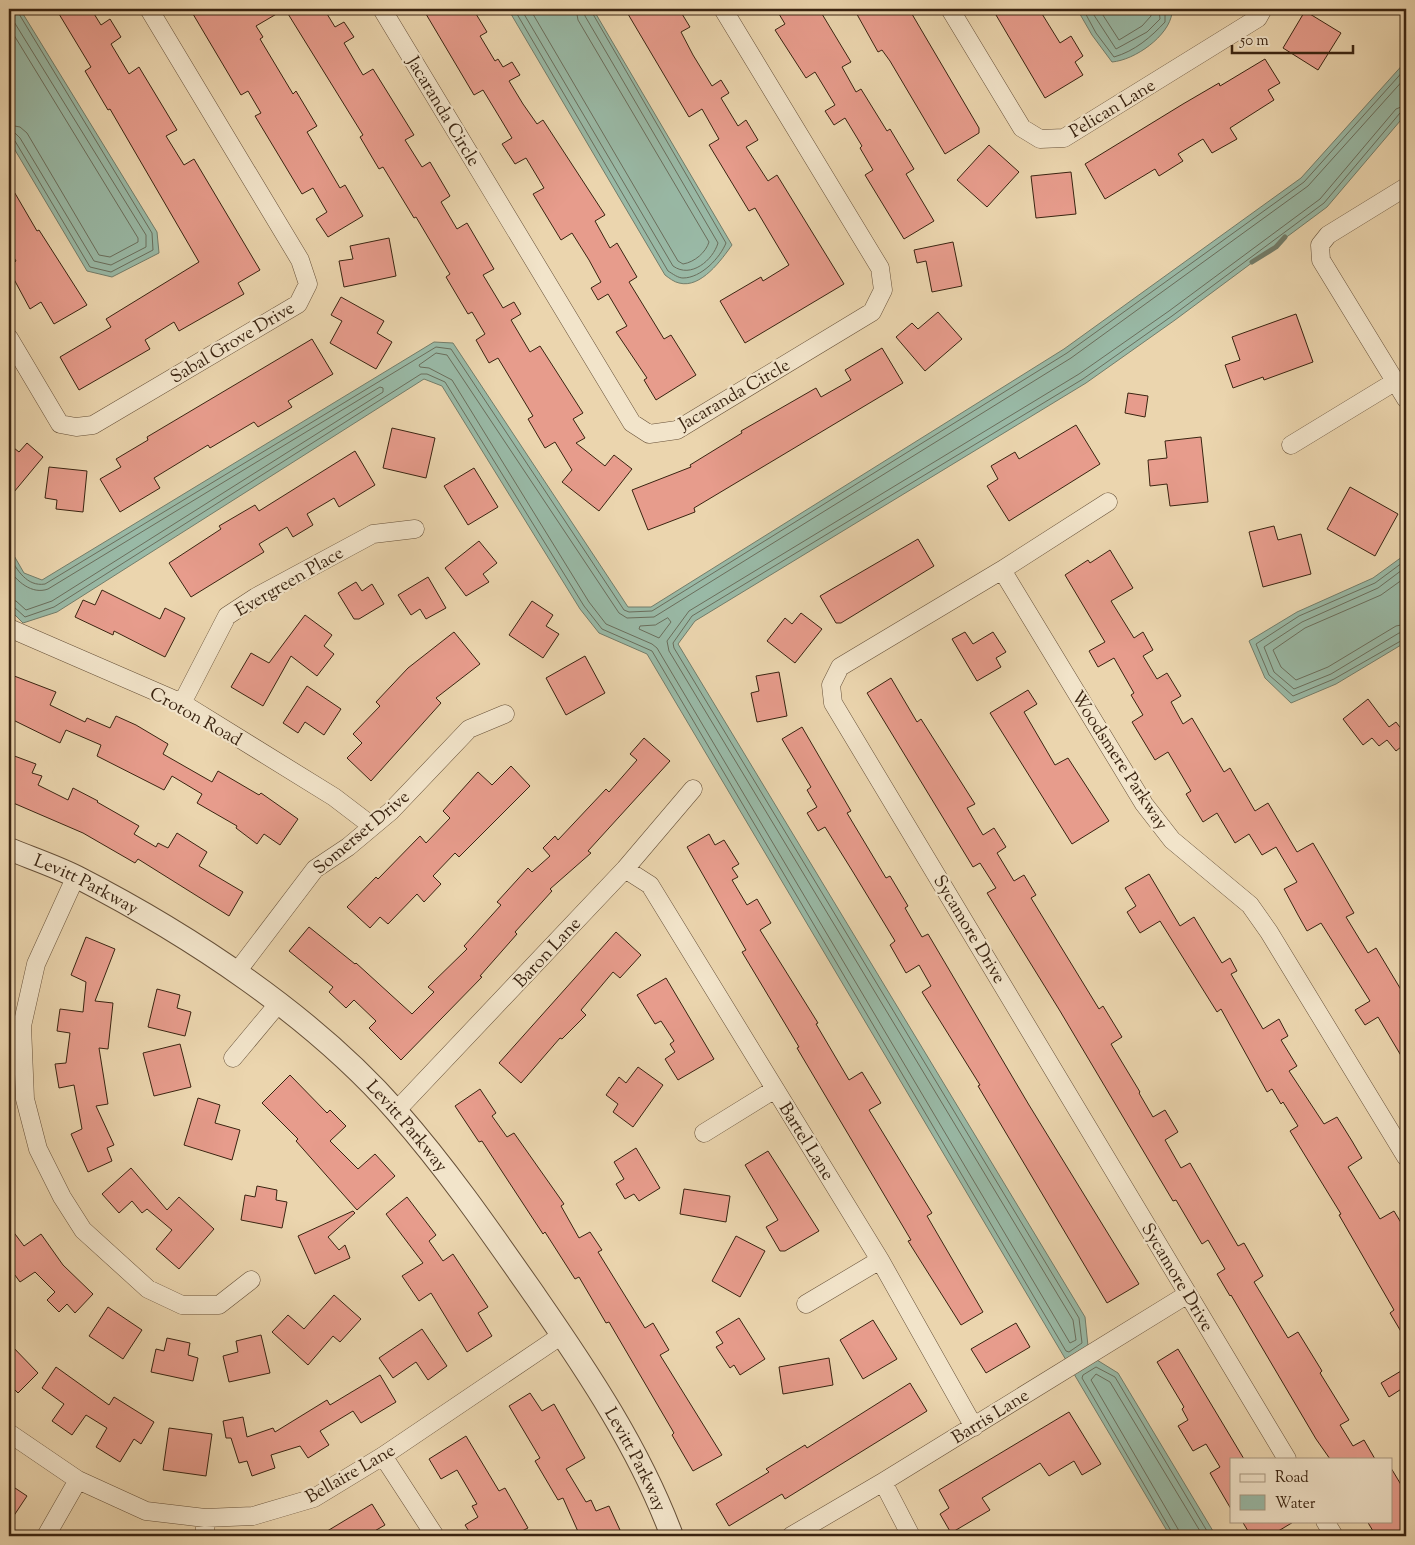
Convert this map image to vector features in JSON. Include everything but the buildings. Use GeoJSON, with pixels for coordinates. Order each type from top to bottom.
{"type":"FeatureCollection","features":[{"type":"Feature","properties":{"kind":"street","name":"Sabal Grove Drive"},"geometry":{"type":"LineString","coordinates":[[9,338],[60,424],[76,427],[93,425],[298,304],[308,284],[300,260],[149,9]]}},
{"type":"Feature","properties":{"kind":"street","name":"Jacaranda Circle"},"geometry":{"type":"LineString","coordinates":[[382,9],[632,423],[649,434],[677,430],[872,312],[883,290],[880,268],[723,9]]}},
{"type":"Feature","properties":{"kind":"street","name":"Pelican Lane"},"geometry":{"type":"LineString","coordinates":[[950,9],[1022,128],[1040,139],[1064,138],[1258,18],[1263,9]]}},
{"type":"Feature","properties":{"kind":"street"},"geometry":{"type":"LineString","coordinates":[[1406,187],[1328,235],[1320,245],[1321,260],[1406,399]]}},
{"type":"Feature","properties":{"kind":"street"},"geometry":{"type":"LineString","coordinates":[[1291,445],[1396,381]]}},
{"type":"Feature","properties":{"kind":"street","name":"Sycamore Drive"},"geometry":{"type":"LineString","coordinates":[[1108,502],[1002,570],[840,667],[831,685],[833,702],[1286,1458]]}},
{"type":"Feature","properties":{"kind":"street","name":"Evergreen Place"},"geometry":{"type":"LineString","coordinates":[[182,703],[226,616],[256,597],[373,534],[415,529]]}},
{"type":"Feature","properties":{"kind":"street","name":"Woodsmere Parkway"},"geometry":{"type":"LineString","coordinates":[[1002,570],[1144,804],[1172,840],[1250,905],[1269,932],[1406,1157]]}},
{"type":"Feature","properties":{"kind":"street","name":"Croton Road"},"geometry":{"type":"LineString","coordinates":[[9,628],[182,703],[334,797],[372,826]]}},
{"type":"Feature","properties":{"kind":"street","name":"Somerset Drive"},"geometry":{"type":"LineString","coordinates":[[236,973],[315,869],[348,847],[391,811],[470,729],[505,714]]}},
{"type":"Feature","properties":{"kind":"street","name":"Baron Lane"},"geometry":{"type":"LineString","coordinates":[[396,1111],[625,869],[694,789]]}},
{"type":"Feature","properties":{"kind":"street","name":"Levitt Parkway"},"geometry":{"type":"LineString","coordinates":[[9,849],[76,876],[179,934],[278,1004],[345,1060],[396,1111],[458,1187],[562,1335],[608,1405],[630,1445],[672,1536]]}},
{"type":"Feature","properties":{"kind":"street","name":"Bartel Lane"},"geometry":{"type":"LineString","coordinates":[[625,869],[650,885],[880,1260],[974,1426]]}},
{"type":"Feature","properties":{"kind":"street"},"geometry":{"type":"LineString","coordinates":[[76,876],[36,964],[22,1026],[25,1099],[38,1149],[62,1197],[84,1230],[148,1289],[182,1305],[219,1305],[251,1280]]}},
{"type":"Feature","properties":{"kind":"street"},"geometry":{"type":"LineString","coordinates":[[233,1058],[278,1004]]}},
{"type":"Feature","properties":{"kind":"street"},"geometry":{"type":"LineString","coordinates":[[704,1133],[775,1089]]}},
{"type":"Feature","properties":{"kind":"street"},"geometry":{"type":"LineString","coordinates":[[806,1304],[880,1260]]}},
{"type":"Feature","properties":{"kind":"street","name":"Barris Lane"},"geometry":{"type":"LineString","coordinates":[[791,1536],[884,1482],[1188,1294]]}},
{"type":"Feature","properties":{"kind":"street","name":"Bellaire Lane"},"geometry":{"type":"LineString","coordinates":[[9,1434],[78,1480],[146,1511],[205,1518],[253,1516],[314,1498],[383,1456],[562,1335]]}},
{"type":"Feature","properties":{"kind":"street"},"geometry":{"type":"LineString","coordinates":[[383,1456],[434,1536]]}},
{"type":"Feature","properties":{"kind":"street"},"geometry":{"type":"LineString","coordinates":[[46,1536],[78,1480]]}},
{"type":"Feature","properties":{"kind":"street"},"geometry":{"type":"LineString","coordinates":[[884,1482],[911,1536]]}},
{"type":"Feature","properties":{"kind":"street"},"geometry":{"type":"LineString","coordinates":[[205,1518],[205,1536]]}},
{"type":"Feature","properties":{"kind":"street"},"geometry":{"type":"LineString","coordinates":[[1326,1522],[1334,1536]]}},
{"type":"Feature","properties":{"kind":"water"},"geometry":{"type":"Polygon","coordinates":[[[9,9],[20,9],[157,232],[159,253],[112,277],[87,271],[9,140],[9,9]]]}},
{"type":"Feature","properties":{"kind":"water"},"geometry":{"type":"Polygon","coordinates":[[[508,9],[593,9],[732,245],[710,272],[695,282],[687,284],[672,280],[665,275],[508,9]]]}},
{"type":"Feature","properties":{"kind":"water"},"geometry":{"type":"Polygon","coordinates":[[[1077,9],[1168,9],[1172,13],[1170,22],[1165,30],[1150,45],[1131,57],[1112,62],[1092,35],[1077,9]]]}},
{"type":"Feature","properties":{"kind":"water"},"geometry":{"type":"Polygon","coordinates":[[[1406,61],[1406,114],[1327,207],[1175,320],[1086,383],[695,621],[678,644],[1085,1317],[1088,1346],[1066,1360],[647,654],[599,633],[580,609],[442,386],[424,379],[57,612],[23,623],[9,609],[9,547],[24,573],[42,580],[434,342],[453,343],[628,607],[651,607],[1064,349],[1301,178],[1406,61]]]}},
{"type":"Feature","properties":{"kind":"water"},"geometry":{"type":"Polygon","coordinates":[[[1406,554],[1406,642],[1336,684],[1291,703],[1265,678],[1249,641],[1297,612],[1373,578],[1406,554]]]}},
{"type":"Feature","properties":{"kind":"water"},"geometry":{"type":"Polygon","coordinates":[[[1097,1360],[1118,1373],[1216,1536],[1170,1536],[1074,1374],[1097,1360]]]}},
{"type":"Feature","properties":{"kind":"waterway"},"geometry":{"type":"LineString","coordinates":[[1252,262],[1276,247],[1285,237]]}}]}
